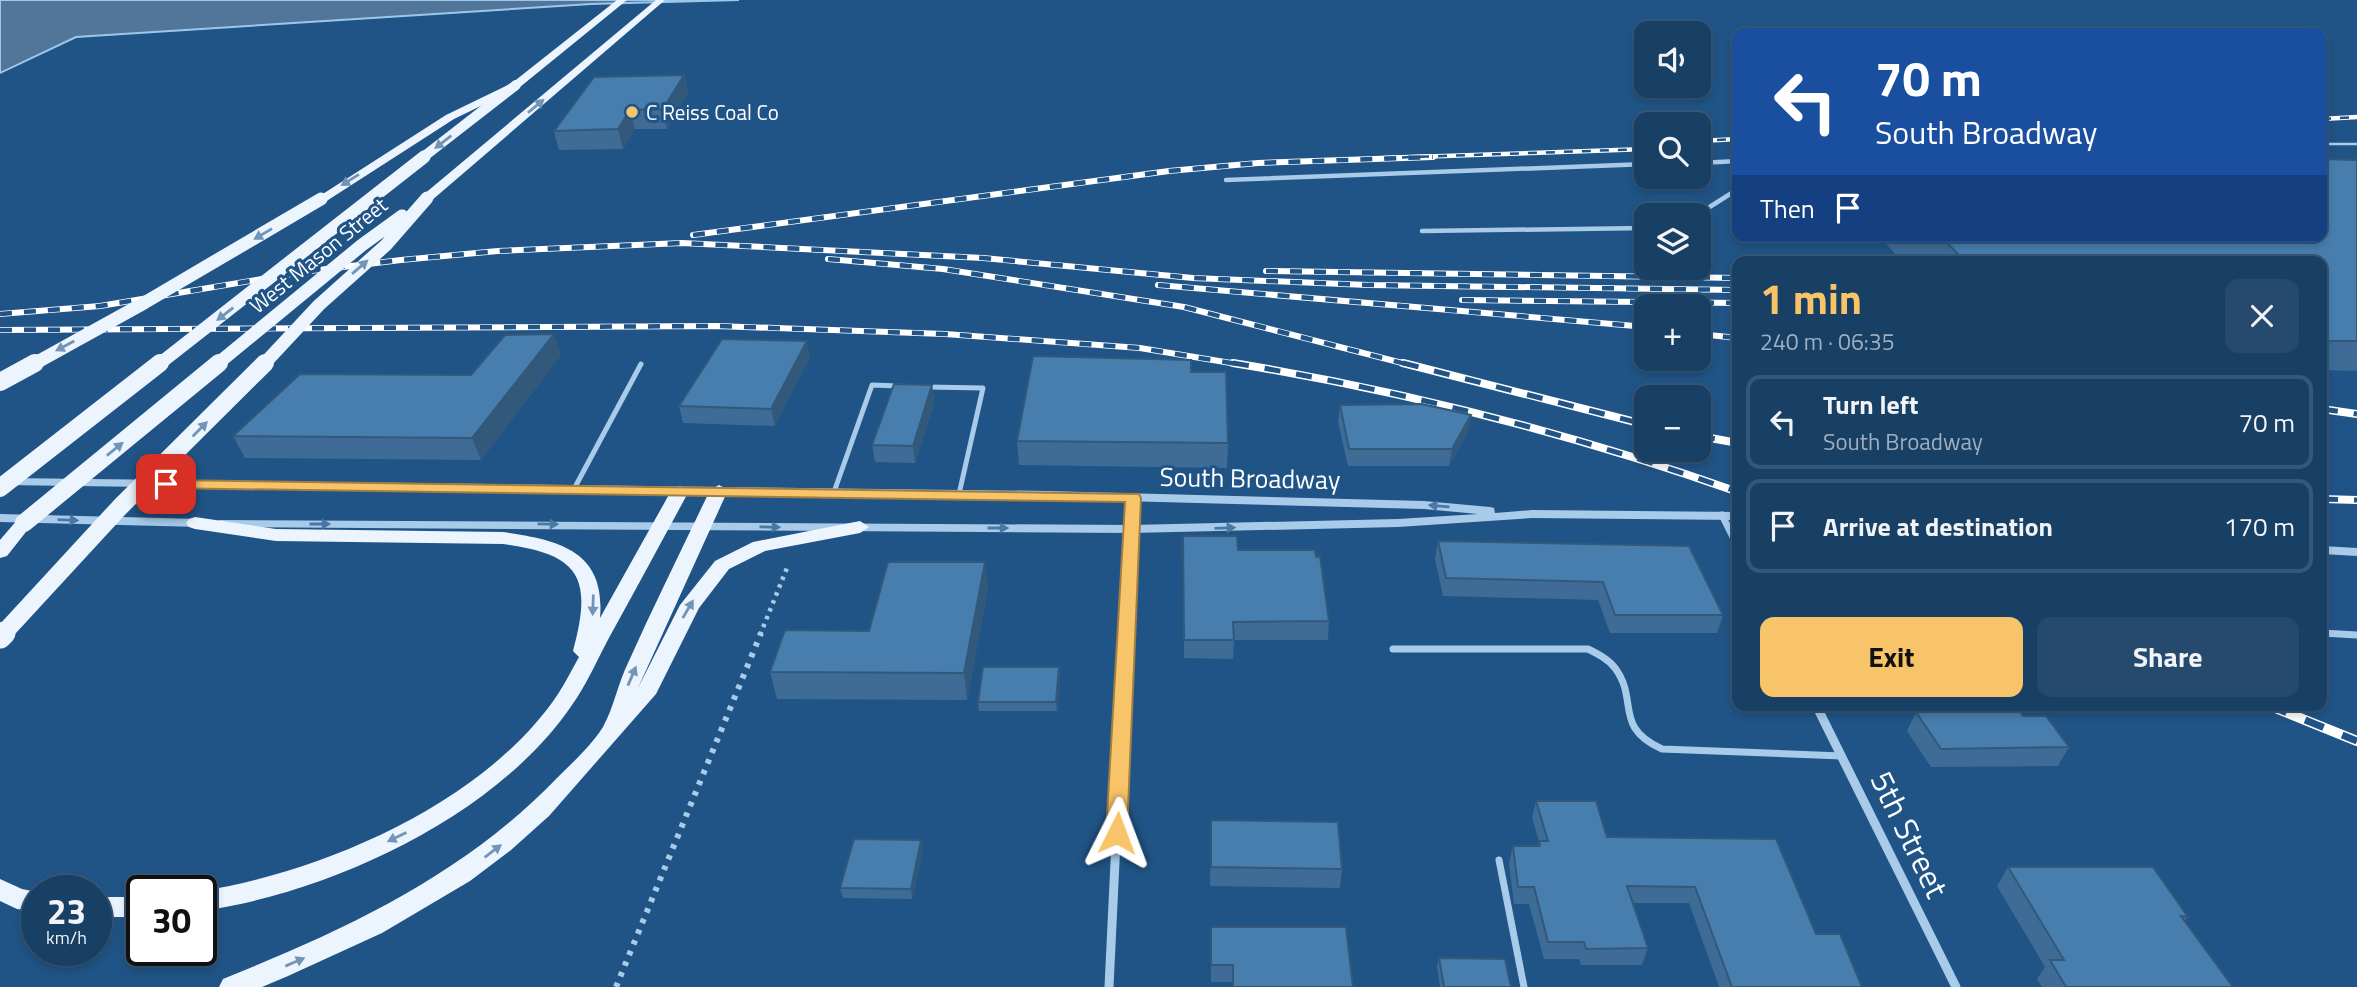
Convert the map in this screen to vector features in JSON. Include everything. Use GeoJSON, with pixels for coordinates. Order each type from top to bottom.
{"type":"FeatureCollection","features":[{"type":"Feature","properties":{"kind":"main road","name":"West Mason Street"},"geometry":{"type":"LineString","coordinates":[[0,488],[623,0]]}},
{"type":"Feature","properties":{"kind":"main road","name":"West Mason Street"},"geometry":{"type":"LineString","coordinates":[[0,543],[362,245],[427,198],[661,0]]}},
{"type":"Feature","properties":{"kind":"main road"},"geometry":{"type":"LineString","coordinates":[[0,382],[236,250],[450,117],[516,85]]}},
{"type":"Feature","properties":{"kind":"main road"},"geometry":{"type":"LineString","coordinates":[[0,637],[120,507],[245,384],[319,305],[386,245],[427,198]]}},
{"type":"Feature","properties":{"kind":"main road"},"geometry":{"type":"LineString","coordinates":[[613,728],[630,680],[719,490]]}},
{"type":"Feature","properties":{"kind":"main road"},"geometry":{"type":"LineString","coordinates":[[217,898],[258,889],[362,854],[412,829],[468,795],[509,763],[548,722],[565,699],[680,491]]}},
{"type":"Feature","properties":{"kind":"main road"},"geometry":{"type":"LineString","coordinates":[[0,552],[24,523]]}},
{"type":"Feature","properties":{"kind":"main road"},"geometry":{"type":"LineString","coordinates":[[195,523],[275,535],[503,538],[536,542],[566,554],[585,571],[593,594],[591,625],[565,699]]}},
{"type":"Feature","properties":{"kind":"main road"},"geometry":{"type":"LineString","coordinates":[[232,987],[299,961],[364,930],[472,867],[512,837],[559,793],[649,689],[690,605],[722,565],[761,546],[860,527]]}},
{"type":"Feature","properties":{"kind":"street","name":"South Broadway"},"geometry":{"type":"LineString","coordinates":[[0,482],[959,494],[1424,505],[1532,514]]}},
{"type":"Feature","properties":{"kind":"street"},"geometry":{"type":"LineString","coordinates":[[1109,987],[1133,498]]}},
{"type":"Feature","properties":{"kind":"street","name":"South Broadway"},"geometry":{"type":"LineString","coordinates":[[0,517],[195,523],[1131,529],[1398,523],[1532,514],[1732,516]]}},
{"type":"Feature","properties":{"kind":"street"},"geometry":{"type":"LineString","coordinates":[[1722,515],[1732,535]]}},
{"type":"Feature","properties":{"kind":"street"},"geometry":{"type":"LineString","coordinates":[[2327,550],[2357,552]]}},
{"type":"Feature","properties":{"kind":"street","name":"5th Street"},"geometry":{"type":"LineString","coordinates":[[1819,711],[1956,987]]}},
{"type":"Feature","properties":{"kind":"lane"},"geometry":{"type":"LineString","coordinates":[[2327,144],[2357,144]]}},
{"type":"Feature","properties":{"kind":"lane"},"geometry":{"type":"LineString","coordinates":[[1711,162],[1732,161]]}},
{"type":"Feature","properties":{"kind":"lane"},"geometry":{"type":"LineString","coordinates":[[1226,180],[1634,164]]}},
{"type":"Feature","properties":{"kind":"lane"},"geometry":{"type":"LineString","coordinates":[[1711,206],[1732,193]]}},
{"type":"Feature","properties":{"kind":"lane"},"geometry":{"type":"LineString","coordinates":[[1422,231],[1634,228]]}},
{"type":"Feature","properties":{"kind":"lane"},"geometry":{"type":"LineString","coordinates":[[573,489],[641,364]]}},
{"type":"Feature","properties":{"kind":"lane"},"geometry":{"type":"LineString","coordinates":[[834,492],[872,385],[983,388],[959,494]]}},
{"type":"Feature","properties":{"kind":"lane"},"geometry":{"type":"LineString","coordinates":[[2327,633],[2357,635]]}},
{"type":"Feature","properties":{"kind":"lane"},"geometry":{"type":"LineString","coordinates":[[1393,649],[1588,649],[1605,658],[1618,672],[1630,725],[1648,744],[1662,749],[1842,756]]}},
{"type":"Feature","properties":{"kind":"lane"},"geometry":{"type":"LineString","coordinates":[[1499,860],[1524,987]]}},
{"type":"Feature","properties":{"kind":"path"},"geometry":{"type":"LineString","coordinates":[[617,987],[788,564]]}},
{"type":"Feature","properties":{"kind":"water"},"geometry":{"type":"Polygon","coordinates":[[[0,0],[739,0],[591,4],[76,37],[0,73],[0,0]]]}},
{"type":"Feature","properties":{"kind":"building"},"geometry":{"type":"Polygon","coordinates":[[[684,75],[663,109],[630,110],[618,129],[554,131],[594,77],[684,75]]]}},
{"type":"Feature","properties":{"kind":"building"},"geometry":{"type":"Polygon","coordinates":[[[2327,159],[2357,160],[2357,341],[2327,341],[2327,256],[1960,256],[1946,242],[2327,242],[2327,159]]]}},
{"type":"Feature","properties":{"kind":"building"},"geometry":{"type":"Polygon","coordinates":[[[554,334],[472,438],[233,436],[300,374],[471,375],[505,335],[554,334]]]}},
{"type":"Feature","properties":{"kind":"building"},"geometry":{"type":"Polygon","coordinates":[[[722,339],[807,341],[771,409],[679,406],[722,339]]]}},
{"type":"Feature","properties":{"kind":"building"},"geometry":{"type":"Polygon","coordinates":[[[1033,356],[1191,360],[1191,372],[1226,372],[1228,443],[1017,441],[1033,356]]]}},
{"type":"Feature","properties":{"kind":"building"},"geometry":{"type":"Polygon","coordinates":[[[894,384],[932,385],[913,446],[872,445],[894,384]]]}},
{"type":"Feature","properties":{"kind":"building"},"geometry":{"type":"Polygon","coordinates":[[[1422,404],[1471,415],[1452,449],[1349,449],[1340,405],[1422,404]]]}},
{"type":"Feature","properties":{"kind":"building"},"geometry":{"type":"Polygon","coordinates":[[[1183,536],[1237,536],[1238,550],[1315,550],[1316,557],[1320,556],[1329,621],[1233,622],[1234,640],[1184,640],[1183,536]]]}},
{"type":"Feature","properties":{"kind":"building"},"geometry":{"type":"Polygon","coordinates":[[[1438,541],[1689,546],[1723,615],[1615,615],[1603,582],[1446,578],[1438,541]]]}},
{"type":"Feature","properties":{"kind":"building"},"geometry":{"type":"Polygon","coordinates":[[[888,562],[985,562],[964,673],[770,672],[785,630],[869,631],[888,562]]]}},
{"type":"Feature","properties":{"kind":"building"},"geometry":{"type":"Polygon","coordinates":[[[983,667],[1059,667],[1056,702],[978,702],[983,667]]]}},
{"type":"Feature","properties":{"kind":"building"},"geometry":{"type":"Polygon","coordinates":[[[2020,711],[2023,716],[2046,716],[2069,747],[1941,749],[1916,712],[2020,711]]]}},
{"type":"Feature","properties":{"kind":"building"},"geometry":{"type":"Polygon","coordinates":[[[1536,801],[1596,801],[1607,837],[1776,839],[1816,934],[1840,934],[1862,987],[1732,987],[1695,887],[1627,886],[1648,948],[1586,949],[1584,942],[1548,942],[1534,887],[1518,887],[1513,846],[1540,846],[1539,841],[1548,841],[1536,801]]]}},
{"type":"Feature","properties":{"kind":"building"},"geometry":{"type":"Polygon","coordinates":[[[1211,820],[1338,822],[1342,869],[1211,867],[1211,820]]]}},
{"type":"Feature","properties":{"kind":"building"},"geometry":{"type":"Polygon","coordinates":[[[854,839],[921,840],[911,889],[840,888],[854,839]]]}},
{"type":"Feature","properties":{"kind":"building"},"geometry":{"type":"Polygon","coordinates":[[[2008,867],[2153,867],[2188,917],[2181,916],[2233,987],[2066,987],[2050,960],[2064,960],[2008,867]]]}},
{"type":"Feature","properties":{"kind":"building"},"geometry":{"type":"Polygon","coordinates":[[[1211,927],[1346,927],[1353,987],[1233,987],[1233,965],[1211,965],[1211,927]]]}},
{"type":"Feature","properties":{"kind":"building"},"geometry":{"type":"Polygon","coordinates":[[[1439,958],[1505,959],[1511,987],[1444,987],[1439,958]]]}},
{"type":"Feature","properties":{"kind":"railway"},"geometry":{"type":"LineString","coordinates":[[2327,119],[2357,117]]}},
{"type":"Feature","properties":{"kind":"railway"},"geometry":{"type":"LineString","coordinates":[[1711,140],[1732,139]]}},
{"type":"Feature","properties":{"kind":"railway"},"geometry":{"type":"LineString","coordinates":[[1384,158],[1634,149]]}},
{"type":"Feature","properties":{"kind":"railway"},"geometry":{"type":"LineString","coordinates":[[693,235],[1169,171],[1258,163],[1433,157]]}},
{"type":"Feature","properties":{"kind":"railway"},"geometry":{"type":"LineString","coordinates":[[0,314],[100,306],[310,271],[401,260],[498,251],[682,243],[983,258],[1193,278],[1368,285],[1732,290]]}},
{"type":"Feature","properties":{"kind":"railway"},"geometry":{"type":"LineString","coordinates":[[828,259],[943,269],[1184,307],[1410,365]]}},
{"type":"Feature","properties":{"kind":"railway"},"geometry":{"type":"LineString","coordinates":[[1266,271],[1732,278]]}},
{"type":"Feature","properties":{"kind":"railway"},"geometry":{"type":"LineString","coordinates":[[1158,285],[1634,326]]}},
{"type":"Feature","properties":{"kind":"railway"},"geometry":{"type":"LineString","coordinates":[[1462,300],[1732,303]]}},
{"type":"Feature","properties":{"kind":"railway"},"geometry":{"type":"LineString","coordinates":[[0,330],[717,326],[945,334],[1140,348],[1243,365]]}},
{"type":"Feature","properties":{"kind":"railway"},"geometry":{"type":"LineString","coordinates":[[1711,335],[1732,337]]}},
{"type":"Feature","properties":{"kind":"railway"},"geometry":{"type":"LineString","coordinates":[[1233,363],[1361,387],[1488,416],[1614,451],[1732,490]]}},
{"type":"Feature","properties":{"kind":"railway"},"geometry":{"type":"LineString","coordinates":[[1403,363],[1634,422]]}},
{"type":"Feature","properties":{"kind":"railway"},"geometry":{"type":"LineString","coordinates":[[2327,410],[2357,414]]}},
{"type":"Feature","properties":{"kind":"railway"},"geometry":{"type":"LineString","coordinates":[[1711,438],[1732,442]]}},
{"type":"Feature","properties":{"kind":"railway"},"geometry":{"type":"LineString","coordinates":[[2327,499],[2357,500]]}},
{"type":"Feature","properties":{"kind":"railway"},"geometry":{"type":"LineString","coordinates":[[2283,711],[2357,741]]}},
{"type":"Feature","properties":{"kind":"place","name":"C Reiss Coal Co"},"geometry":{"type":"Point","coordinates":[632,112]}},
{"type":"Feature","properties":{"kind":"route"},"geometry":{"type":"LineString","coordinates":[[166,484],[1133,498],[1117,833]]}}]}
